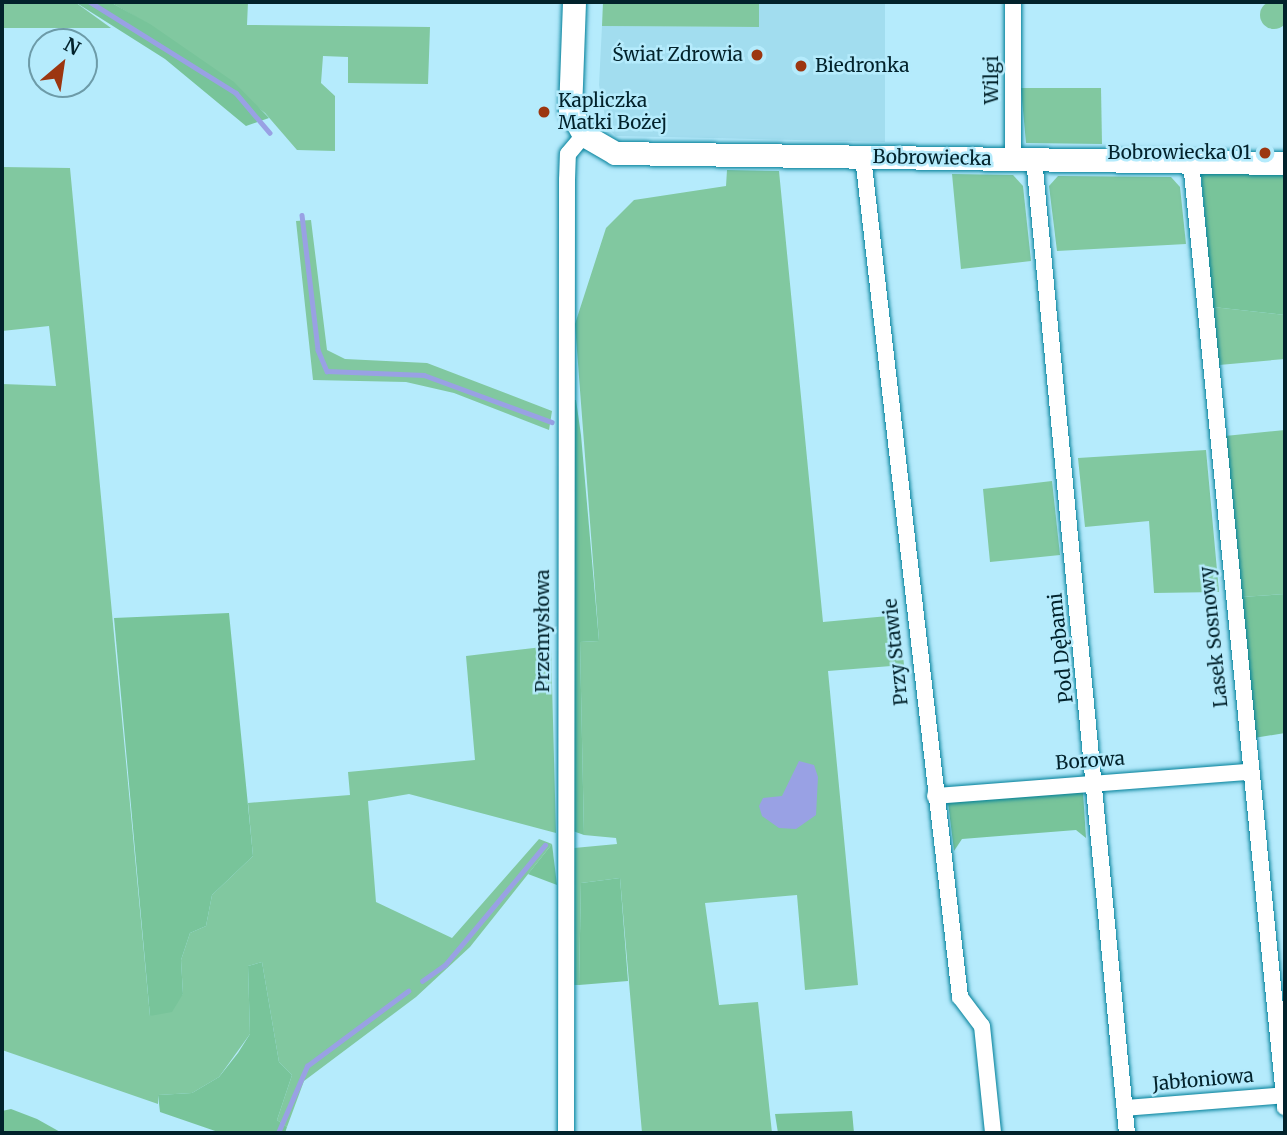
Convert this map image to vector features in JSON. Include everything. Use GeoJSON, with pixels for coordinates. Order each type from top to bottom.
{"type":"FeatureCollection","features":[{"type":"Feature","properties":{"kind":"street"},"geometry":{"type":"LineString","coordinates":[[574,2],[570,110],[584,135]]}},
{"type":"Feature","properties":{"kind":"street","name":"Wilgi"},"geometry":{"type":"LineString","coordinates":[[1013,2],[1023,159]]}},
{"type":"Feature","properties":{"kind":"street","name":"Bobrowiecka"},"geometry":{"type":"LineString","coordinates":[[584,135],[624,154],[1285,163]]}},
{"type":"Feature","properties":{"kind":"street","name":"Przemysłowa"},"geometry":{"type":"LineString","coordinates":[[566,1133],[567,180],[568,154],[584,135]]}},
{"type":"Feature","properties":{"kind":"street","name":"Przy Stawie"},"geometry":{"type":"LineString","coordinates":[[863,157],[960,997],[982,1026],[993,1133]]}},
{"type":"Feature","properties":{"kind":"street","name":"Pod Dębami"},"geometry":{"type":"LineString","coordinates":[[1023,159],[1095,781],[1127,1133]]}},
{"type":"Feature","properties":{"kind":"street","name":"Lasek Sosnowy"},"geometry":{"type":"LineString","coordinates":[[1191,162],[1248,772],[1285,1107]]}},
{"type":"Feature","properties":{"kind":"street","name":"Borowa"},"geometry":{"type":"LineString","coordinates":[[935,796],[1095,781],[1248,772]]}},
{"type":"Feature","properties":{"kind":"street","name":"Jabłoniowa"},"geometry":{"type":"LineString","coordinates":[[1125,1108],[1284,1095]]}},
{"type":"Feature","properties":{"kind":"shaded area"},"geometry":{"type":"Polygon","coordinates":[[[759,2],[885,2],[885,142],[616,136],[607,127],[599,85],[602,26],[758,27],[759,2]]]}},
{"type":"Feature","properties":{"kind":"green space"},"geometry":{"type":"Polygon","coordinates":[[[1274,1],[1284,5],[1288,15],[1284,25],[1274,29],[1264,25],[1260,15],[1264,5],[1274,1]]]}},
{"type":"Feature","properties":{"kind":"green space"},"geometry":{"type":"Polygon","coordinates":[[[2,2],[75,2],[111,28],[28,28],[2,28],[2,2]]]}},
{"type":"Feature","properties":{"kind":"green space"},"geometry":{"type":"Polygon","coordinates":[[[75,2],[110,2],[150,24],[234,82],[269,118],[246,126],[165,59],[75,2]]]}},
{"type":"Feature","properties":{"kind":"green space"},"geometry":{"type":"Polygon","coordinates":[[[110,2],[248,2],[247,25],[430,27],[428,84],[348,83],[348,57],[323,56],[321,83],[335,96],[335,151],[297,150],[265,113],[150,25],[110,2]]]}},
{"type":"Feature","properties":{"kind":"green space"},"geometry":{"type":"Polygon","coordinates":[[[603,2],[759,2],[759,27],[602,26],[603,2]]]}},
{"type":"Feature","properties":{"kind":"green space"},"geometry":{"type":"Polygon","coordinates":[[[1021,88],[1101,88],[1102,144],[1026,143],[1021,88]]]}},
{"type":"Feature","properties":{"kind":"green space"},"geometry":{"type":"Polygon","coordinates":[[[2,167],[70,168],[150,1016],[183,994],[181,960],[190,933],[206,926],[212,895],[253,856],[248,803],[350,795],[348,772],[475,760],[466,656],[551,646],[556,833],[409,794],[368,801],[376,902],[452,938],[539,839],[552,844],[470,947],[416,997],[304,1081],[287,1127],[277,1120],[292,1075],[279,1062],[262,962],[248,966],[250,1034],[219,1077],[192,1093],[158,1095],[158,1104],[2,1050],[2,384],[56,386],[49,326],[2,331],[2,167]]]}},
{"type":"Feature","properties":{"kind":"green space"},"geometry":{"type":"Polygon","coordinates":[[[727,170],[779,171],[823,622],[899,615],[904,665],[828,671],[858,985],[805,990],[797,895],[705,903],[719,1005],[758,1002],[772,1133],[642,1133],[620,878],[581,883],[579,985],[571,985],[574,848],[617,844],[616,838],[584,835],[580,642],[599,641],[575,324],[606,228],[634,200],[726,186],[727,170]]]}},
{"type":"Feature","properties":{"kind":"green space"},"geometry":{"type":"Polygon","coordinates":[[[1201,173],[1285,174],[1285,315],[1213,307],[1201,173]]]}},
{"type":"Feature","properties":{"kind":"green space"},"geometry":{"type":"Polygon","coordinates":[[[952,174],[1013,175],[1023,186],[1031,261],[961,269],[952,174]]]}},
{"type":"Feature","properties":{"kind":"green space"},"geometry":{"type":"Polygon","coordinates":[[[1058,176],[1171,177],[1180,187],[1186,244],[1057,251],[1049,186],[1058,176]]]}},
{"type":"Feature","properties":{"kind":"green space"},"geometry":{"type":"Polygon","coordinates":[[[311,220],[327,350],[345,359],[427,363],[552,411],[549,430],[454,393],[406,382],[313,380],[296,221],[311,220]]]}},
{"type":"Feature","properties":{"kind":"green space"},"geometry":{"type":"Polygon","coordinates":[[[1213,307],[1285,315],[1285,359],[1219,365],[1213,307]]]}},
{"type":"Feature","properties":{"kind":"green space"},"geometry":{"type":"Polygon","coordinates":[[[569,400],[576,400],[581,435],[599,641],[580,642],[584,835],[570,830],[569,400]]]}},
{"type":"Feature","properties":{"kind":"green space"},"geometry":{"type":"Polygon","coordinates":[[[1285,430],[1285,594],[1241,597],[1225,436],[1285,430]]]}},
{"type":"Feature","properties":{"kind":"green space"},"geometry":{"type":"Polygon","coordinates":[[[1206,450],[1219,592],[1154,593],[1149,521],[1085,527],[1078,458],[1206,450]]]}},
{"type":"Feature","properties":{"kind":"green space"},"geometry":{"type":"Polygon","coordinates":[[[1052,481],[1060,555],[990,562],[983,489],[1052,481]]]}},
{"type":"Feature","properties":{"kind":"green space"},"geometry":{"type":"Polygon","coordinates":[[[1285,594],[1285,733],[1254,738],[1241,597],[1285,594]]]}},
{"type":"Feature","properties":{"kind":"green space"},"geometry":{"type":"Polygon","coordinates":[[[229,613],[253,856],[212,895],[206,926],[190,933],[181,960],[183,994],[172,1012],[150,1016],[114,618],[229,613]]]}},
{"type":"Feature","properties":{"kind":"green space"},"geometry":{"type":"Polygon","coordinates":[[[1083,792],[1086,838],[1076,830],[962,839],[954,851],[948,802],[1083,792]]]}},
{"type":"Feature","properties":{"kind":"green space"},"geometry":{"type":"Polygon","coordinates":[[[552,844],[557,885],[528,874],[552,844]]]}},
{"type":"Feature","properties":{"kind":"green space"},"geometry":{"type":"Polygon","coordinates":[[[620,878],[628,981],[579,985],[581,883],[620,878]]]}},
{"type":"Feature","properties":{"kind":"green space"},"geometry":{"type":"Polygon","coordinates":[[[262,962],[279,1062],[292,1075],[277,1120],[287,1127],[285,1133],[221,1133],[160,1112],[158,1095],[192,1093],[219,1077],[238,1053],[250,1034],[248,966],[262,962]]]}},
{"type":"Feature","properties":{"kind":"green space"},"geometry":{"type":"Polygon","coordinates":[[[11,1109],[62,1133],[2,1133],[2,1111],[11,1109]]]}},
{"type":"Feature","properties":{"kind":"green space"},"geometry":{"type":"Polygon","coordinates":[[[852,1111],[854,1133],[778,1133],[775,1114],[852,1111]]]}},
{"type":"Feature","properties":{"kind":"water"},"geometry":{"type":"Polygon","coordinates":[[[799,761],[814,765],[818,777],[816,815],[796,829],[779,828],[762,816],[759,806],[763,798],[782,796],[799,761]]]}},
{"type":"Feature","properties":{"kind":"waterway"},"geometry":{"type":"LineString","coordinates":[[90,2],[236,93],[270,133]]}},
{"type":"Feature","properties":{"kind":"waterway"},"geometry":{"type":"LineString","coordinates":[[302,215],[318,350],[327,371],[424,375],[552,422]]}},
{"type":"Feature","properties":{"kind":"waterway"},"geometry":{"type":"LineString","coordinates":[[422,981],[445,965],[545,845]]}},
{"type":"Feature","properties":{"kind":"waterway"},"geometry":{"type":"LineString","coordinates":[[278,1133],[307,1066],[408,991]]}},
{"type":"Feature","properties":{"kind":"place","name":"Świat Zdrowia"},"geometry":{"type":"Point","coordinates":[757,55]}},
{"type":"Feature","properties":{"kind":"place","name":"Biedronka"},"geometry":{"type":"Point","coordinates":[801,66]}},
{"type":"Feature","properties":{"kind":"place","name":"Kapliczka Matki Bożej"},"geometry":{"type":"Point","coordinates":[544,112]}},
{"type":"Feature","properties":{"kind":"place","name":"Bobrowiecka 01"},"geometry":{"type":"Point","coordinates":[1265,153]}}]}
